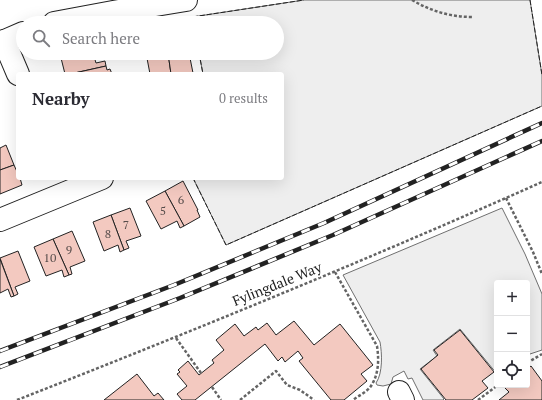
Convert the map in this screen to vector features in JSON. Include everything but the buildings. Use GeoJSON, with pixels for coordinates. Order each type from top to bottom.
{"type":"FeatureCollection","features":[{"type":"Feature","properties":{"kind":"street"},"geometry":{"type":"LineString","coordinates":[[89,16],[186,0]]}},
{"type":"Feature","properties":{"kind":"street"},"geometry":{"type":"LineString","coordinates":[[9,39],[17,72]]}},
{"type":"Feature","properties":{"kind":"street"},"geometry":{"type":"LineString","coordinates":[[0,220],[64,185],[91,180]]}},
{"type":"Feature","properties":{"kind":"path"},"geometry":{"type":"LineString","coordinates":[[412,0],[436,12],[460,17],[473,17]]}},
{"type":"Feature","properties":{"kind":"path","name":"Fylingdale Way"},"geometry":{"type":"LineString","coordinates":[[17,400],[175,338],[236,311],[335,272],[542,182]]}},
{"type":"Feature","properties":{"kind":"path"},"geometry":{"type":"LineString","coordinates":[[506,198],[533,252],[542,274]]}},
{"type":"Feature","properties":{"kind":"path"},"geometry":{"type":"LineString","coordinates":[[335,272],[377,346],[379,356],[378,369],[370,387],[353,400]]}},
{"type":"Feature","properties":{"kind":"path"},"geometry":{"type":"LineString","coordinates":[[175,338],[201,373]]}},
{"type":"Feature","properties":{"kind":"path"},"geometry":{"type":"LineString","coordinates":[[530,361],[542,354]]}},
{"type":"Feature","properties":{"kind":"path"},"geometry":{"type":"LineString","coordinates":[[240,400],[276,371],[287,385],[300,390],[314,400]]}},
{"type":"Feature","properties":{"kind":"path"},"geometry":{"type":"LineString","coordinates":[[212,387],[221,400]]}},
{"type":"Feature","properties":{"kind":"path"},"geometry":{"type":"LineString","coordinates":[[478,400],[494,388]]}},
{"type":"Feature","properties":{"kind":"shaded area"},"geometry":{"type":"Polygon","coordinates":[[[304,0],[530,0],[542,75],[542,106],[226,245],[194,180],[284,180],[284,72],[203,72],[200,60],[284,60],[284,16],[199,16],[304,0]]]}},
{"type":"Feature","properties":{"kind":"shaded area"},"geometry":{"type":"Polygon","coordinates":[[[502,208],[525,254],[542,294],[542,350],[530,354],[530,280],[494,280],[494,370],[460,329],[433,350],[437,356],[420,369],[444,399],[443,400],[423,400],[412,378],[408,379],[404,371],[393,377],[391,384],[383,386],[377,385],[376,383],[380,374],[381,363],[380,342],[343,275],[502,208]]]}},
{"type":"Feature","properties":{"kind":"railway"},"geometry":{"type":"LineString","coordinates":[[0,351],[174,285],[324,223],[542,123]]}},
{"type":"Feature","properties":{"kind":"railway"},"geometry":{"type":"LineString","coordinates":[[0,367],[180,298],[333,235],[542,141]]}},
{"type":"Feature","properties":{"kind":"fence"},"geometry":{"type":"LineString","coordinates":[[199,16],[304,0]]}},
{"type":"Feature","properties":{"kind":"fence"},"geometry":{"type":"LineString","coordinates":[[530,0],[542,75]]}},
{"type":"Feature","properties":{"kind":"fence"},"geometry":{"type":"LineString","coordinates":[[200,60],[203,72]]}},
{"type":"Feature","properties":{"kind":"fence"},"geometry":{"type":"LineString","coordinates":[[194,180],[226,245],[542,106]]}}]}
